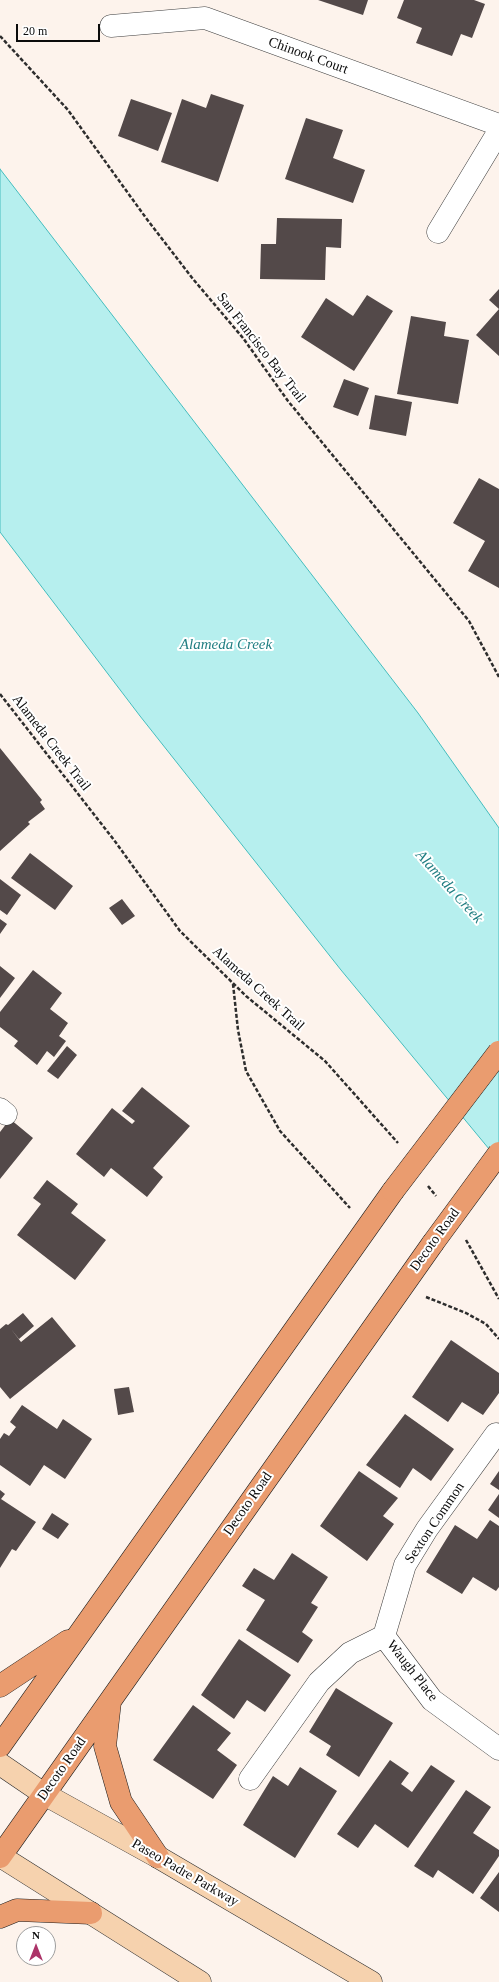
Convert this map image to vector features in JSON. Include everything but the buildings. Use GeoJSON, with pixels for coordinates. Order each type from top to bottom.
{"type":"FeatureCollection","features":[{"type":"Feature","properties":{"kind":"main road"},"geometry":{"type":"LineString","coordinates":[[0,1746],[367,1227],[499,1052]]}},
{"type":"Feature","properties":{"kind":"main road","name":"Decoto Road"},"geometry":{"type":"LineString","coordinates":[[0,1857],[432,1243],[499,1153]]}},
{"type":"Feature","properties":{"kind":"main road"},"geometry":{"type":"LineString","coordinates":[[0,1686],[79,1634]]}},
{"type":"Feature","properties":{"kind":"main road"},"geometry":{"type":"LineString","coordinates":[[110,1700],[105,1746],[121,1802],[158,1857]]}},
{"type":"Feature","properties":{"kind":"main road","name":"Paseo Padre Parkway"},"geometry":{"type":"LineString","coordinates":[[0,1764],[44,1794],[158,1857],[371,1982]]}},
{"type":"Feature","properties":{"kind":"main road"},"geometry":{"type":"LineString","coordinates":[[0,1857],[200,1982]]}},
{"type":"Feature","properties":{"kind":"main road"},"geometry":{"type":"LineString","coordinates":[[0,1917],[17,1910],[91,1913]]}},
{"type":"Feature","properties":{"kind":"street","name":"Chinook Court"},"geometry":{"type":"LineString","coordinates":[[111,26],[205,18],[499,125]]}},
{"type":"Feature","properties":{"kind":"street"},"geometry":{"type":"LineString","coordinates":[[438,232],[499,131]]}},
{"type":"Feature","properties":{"kind":"street","name":"Sexton Common"},"geometry":{"type":"LineString","coordinates":[[384,1636],[405,1565],[427,1529],[496,1434]]}},
{"type":"Feature","properties":{"kind":"street"},"geometry":{"type":"LineString","coordinates":[[250,1779],[319,1682],[350,1653],[384,1636]]}},
{"type":"Feature","properties":{"kind":"street","name":"Waugh Place"},"geometry":{"type":"LineString","coordinates":[[384,1636],[432,1700],[499,1749]]}},
{"type":"Feature","properties":{"kind":"path","name":"San Francisco Bay Trail"},"geometry":{"type":"LineString","coordinates":[[0,36],[68,110],[146,218],[193,279],[243,338],[288,401],[469,621],[499,678]]}},
{"type":"Feature","properties":{"kind":"path","name":"Alameda Creek Trail"},"geometry":{"type":"LineString","coordinates":[[0,694],[114,840],[180,931],[233,984],[325,1061],[402,1148]]}},
{"type":"Feature","properties":{"kind":"path"},"geometry":{"type":"LineString","coordinates":[[233,984],[238,1030],[246,1071],[280,1131],[327,1185],[367,1227]]}},
{"type":"Feature","properties":{"kind":"path"},"geometry":{"type":"LineString","coordinates":[[424,1179],[437,1198]]}},
{"type":"Feature","properties":{"kind":"path"},"geometry":{"type":"LineString","coordinates":[[463,1236],[499,1299]]}},
{"type":"Feature","properties":{"kind":"path"},"geometry":{"type":"LineString","coordinates":[[402,1286],[466,1313],[486,1324],[499,1339]]}},
{"type":"Feature","properties":{"kind":"water","name":"Alameda Creek"},"geometry":{"type":"Polygon","coordinates":[[[0,169],[418,713],[499,828],[499,1161],[341,970],[140,716],[0,532],[0,169]]]}}]}
